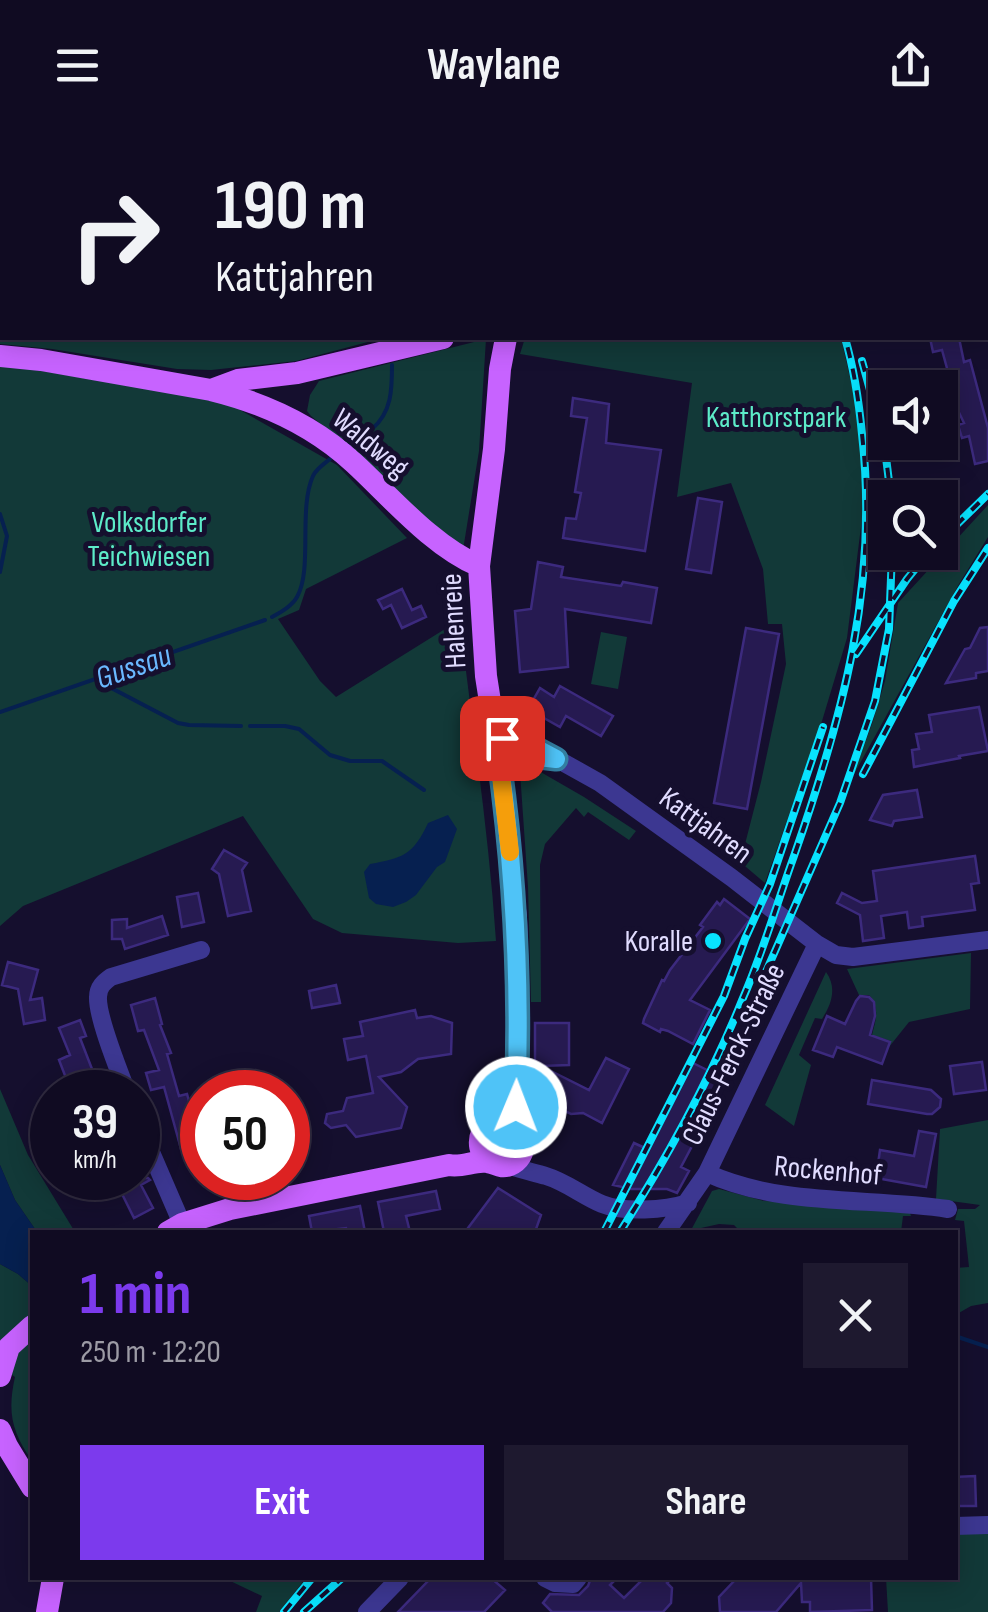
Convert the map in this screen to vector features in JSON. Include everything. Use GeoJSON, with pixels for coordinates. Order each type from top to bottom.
{"type":"FeatureCollection","features":[{"type":"Feature","properties":{"kind":"main road","name":"Waldweg"},"geometry":{"type":"LineString","coordinates":[[211,390],[238,380],[308,370],[435,340]]}},
{"type":"Feature","properties":{"kind":"main road","name":"Halenreie"},"geometry":{"type":"LineString","coordinates":[[500,1156],[522,1135],[508,1124],[515,1082],[516,928],[512,864],[486,676],[479,566],[506,340]]}},
{"type":"Feature","properties":{"kind":"main road","name":"Waldweg"},"geometry":{"type":"LineString","coordinates":[[0,356],[211,390],[253,402],[318,434],[430,534],[479,566]]}},
{"type":"Feature","properties":{"kind":"main road"},"geometry":{"type":"LineString","coordinates":[[175,1228],[230,1209],[500,1156],[480,1136],[486,1127],[508,1124]]}},
{"type":"Feature","properties":{"kind":"main road"},"geometry":{"type":"LineString","coordinates":[[0,1373],[9,1348],[30,1328]]}},
{"type":"Feature","properties":{"kind":"main road"},"geometry":{"type":"LineString","coordinates":[[0,1430],[30,1484]]}},
{"type":"Feature","properties":{"kind":"main road"},"geometry":{"type":"LineString","coordinates":[[47,1612],[53,1580]]}},
{"type":"Feature","properties":{"kind":"street","name":"Kattjahren"},"geometry":{"type":"LineString","coordinates":[[497,747],[556,759],[618,794],[817,944]]}},
{"type":"Feature","properties":{"kind":"street","name":"Claus-Ferck-Straße"},"geometry":{"type":"LineString","coordinates":[[668,1230],[707,1173],[817,944],[852,957],[988,940]]}},
{"type":"Feature","properties":{"kind":"street"},"geometry":{"type":"LineString","coordinates":[[120,1070],[102,1015],[100,987],[111,977],[201,950]]}},
{"type":"Feature","properties":{"kind":"street"},"geometry":{"type":"LineString","coordinates":[[500,1156],[608,1206],[668,1208],[688,1203]]}},
{"type":"Feature","properties":{"kind":"street","name":"Rockenhof"},"geometry":{"type":"LineString","coordinates":[[707,1173],[731,1184],[775,1194],[948,1209]]}},
{"type":"Feature","properties":{"kind":"street"},"geometry":{"type":"LineString","coordinates":[[160,1185],[175,1228]]}},
{"type":"Feature","properties":{"kind":"street"},"geometry":{"type":"LineString","coordinates":[[638,1208],[649,1214],[657,1230]]}},
{"type":"Feature","properties":{"kind":"street"},"geometry":{"type":"LineString","coordinates":[[958,1526],[988,1525]]}},
{"type":"Feature","properties":{"kind":"street"},"geometry":{"type":"LineString","coordinates":[[368,1612],[398,1580]]}},
{"type":"Feature","properties":{"kind":"street"},"geometry":{"type":"LineString","coordinates":[[549,1580],[573,1584],[576,1580]]}},
{"type":"Feature","properties":{"kind":"green space"},"geometry":{"type":"Polygon","coordinates":[[[0,340],[375,340],[296,361],[211,370],[177,369],[0,344],[0,340]]]}},
{"type":"Feature","properties":{"kind":"green space"},"geometry":{"type":"Polygon","coordinates":[[[486,340],[479,451],[463,550],[423,520],[376,470],[311,416],[307,411],[310,395],[319,381],[486,340]]]}},
{"type":"Feature","properties":{"kind":"green space","name":"Katthorstpark"},"geometry":{"type":"Polygon","coordinates":[[[524,340],[841,340],[857,408],[864,503],[847,638],[765,883],[739,861],[761,782],[786,664],[782,624],[768,624],[763,569],[731,483],[677,497],[692,383],[520,354],[524,340]]]}},
{"type":"Feature","properties":{"kind":"green space","name":"Volksdorfer Teichwiesen"},"geometry":{"type":"Polygon","coordinates":[[[0,364],[226,402],[337,465],[407,538],[306,589],[299,610],[278,619],[320,681],[336,697],[445,629],[460,624],[496,941],[458,943],[342,933],[313,919],[243,816],[23,906],[0,926],[0,364]]]}},
{"type":"Feature","properties":{"kind":"green space"},"geometry":{"type":"Polygon","coordinates":[[[988,505],[988,537],[853,776],[885,681],[898,603],[928,570],[958,570],[958,538],[988,505]]]}},
{"type":"Feature","properties":{"kind":"green space"},"geometry":{"type":"Polygon","coordinates":[[[601,632],[627,637],[618,689],[591,684],[601,632]]]}},
{"type":"Feature","properties":{"kind":"green space"},"geometry":{"type":"Polygon","coordinates":[[[532,767],[636,831],[629,840],[588,812],[584,817],[576,808],[545,844],[540,865],[541,1002],[531,1002],[520,772],[532,767]]]}},
{"type":"Feature","properties":{"kind":"green space"},"geometry":{"type":"Polygon","coordinates":[[[971,953],[970,1009],[909,1022],[889,1047],[891,1041],[872,1035],[875,1004],[869,995],[859,995],[847,969],[971,953]]]}},
{"type":"Feature","properties":{"kind":"green space"},"geometry":{"type":"Polygon","coordinates":[[[826,972],[832,996],[822,1019],[815,1018],[799,1055],[811,1065],[794,1126],[765,1105],[826,972]]]}},
{"type":"Feature","properties":{"kind":"green space"},"geometry":{"type":"Polygon","coordinates":[[[0,1089],[30,1158],[30,1200],[55,1200],[74,1230],[36,1230],[15,1200],[0,1165],[0,1089]]]}},
{"type":"Feature","properties":{"kind":"green space"},"geometry":{"type":"Polygon","coordinates":[[[988,1120],[988,1303],[958,1313],[958,1268],[969,1267],[964,1221],[955,1220],[958,1209],[975,1209],[980,1205],[936,1199],[940,1129],[988,1120]]]}},
{"type":"Feature","properties":{"kind":"green space"},"geometry":{"type":"Polygon","coordinates":[[[719,1189],[764,1201],[909,1210],[911,1216],[903,1216],[901,1230],[739,1230],[734,1225],[719,1224],[691,1230],[712,1191],[719,1189]]]}},
{"type":"Feature","properties":{"kind":"green space"},"geometry":{"type":"Polygon","coordinates":[[[0,1264],[30,1284],[30,1458],[13,1422],[15,1377],[0,1366],[0,1264]]]}},
{"type":"Feature","properties":{"kind":"green space"},"geometry":{"type":"Polygon","coordinates":[[[958,1533],[988,1533],[988,1612],[888,1612],[886,1580],[958,1580],[958,1533]]]}},
{"type":"Feature","properties":{"kind":"green space"},"geometry":{"type":"Polygon","coordinates":[[[228,1580],[304,1580],[279,1612],[256,1612],[262,1596],[228,1580]]]}},
{"type":"Feature","properties":{"kind":"water"},"geometry":{"type":"Polygon","coordinates":[[[448,815],[457,829],[445,862],[416,895],[393,907],[376,904],[369,898],[364,872],[370,864],[406,853],[428,823],[448,815]]]}},
{"type":"Feature","properties":{"kind":"water"},"geometry":{"type":"Polygon","coordinates":[[[0,1165],[15,1200],[36,1230],[30,1230],[30,1284],[0,1264],[0,1165]]]}},
{"type":"Feature","properties":{"kind":"building"},"geometry":{"type":"Polygon","coordinates":[[[930,340],[959,340],[964,362],[970,360],[988,428],[988,461],[975,464],[969,436],[962,438],[958,425],[964,423],[958,411],[958,370],[947,370],[942,350],[933,352],[930,340]]]}},
{"type":"Feature","properties":{"kind":"building"},"geometry":{"type":"Polygon","coordinates":[[[573,398],[609,404],[606,443],[661,450],[645,551],[563,538],[566,518],[576,519],[581,493],[575,492],[587,418],[571,416],[573,398]]]}},
{"type":"Feature","properties":{"kind":"building"},"geometry":{"type":"Polygon","coordinates":[[[698,498],[722,502],[711,573],[686,569],[698,498]]]}},
{"type":"Feature","properties":{"kind":"building"},"geometry":{"type":"Polygon","coordinates":[[[538,562],[563,567],[561,577],[657,588],[651,623],[565,609],[568,667],[520,672],[515,611],[531,609],[538,562]]]}},
{"type":"Feature","properties":{"kind":"building"},"geometry":{"type":"Polygon","coordinates":[[[402,589],[412,610],[421,606],[426,617],[402,628],[391,605],[383,609],[378,600],[402,589]]]}},
{"type":"Feature","properties":{"kind":"building"},"geometry":{"type":"Polygon","coordinates":[[[988,627],[988,671],[976,673],[976,678],[946,683],[980,628],[988,627]]]}},
{"type":"Feature","properties":{"kind":"building"},"geometry":{"type":"Polygon","coordinates":[[[746,628],[779,634],[747,809],[714,803],[746,628]]]}},
{"type":"Feature","properties":{"kind":"building"},"geometry":{"type":"Polygon","coordinates":[[[560,686],[613,716],[601,736],[566,716],[560,727],[528,709],[540,688],[554,697],[560,686]]]}},
{"type":"Feature","properties":{"kind":"building"},"geometry":{"type":"Polygon","coordinates":[[[979,707],[988,751],[914,767],[912,750],[919,749],[916,734],[932,732],[929,715],[979,707]]]}},
{"type":"Feature","properties":{"kind":"building"},"geometry":{"type":"Polygon","coordinates":[[[917,790],[922,817],[894,821],[892,826],[870,820],[883,795],[917,790]]]}},
{"type":"Feature","properties":{"kind":"building"},"geometry":{"type":"Polygon","coordinates":[[[224,850],[247,863],[242,870],[251,911],[228,916],[219,874],[212,869],[224,850]]]}},
{"type":"Feature","properties":{"kind":"building"},"geometry":{"type":"Polygon","coordinates":[[[975,856],[979,883],[971,884],[975,910],[922,917],[923,926],[909,928],[907,912],[881,916],[884,938],[863,941],[860,915],[837,903],[842,893],[862,903],[877,901],[873,871],[975,856]]]}},
{"type":"Feature","properties":{"kind":"building"},"geometry":{"type":"Polygon","coordinates":[[[198,893],[204,922],[182,927],[177,897],[198,893]]]}},
{"type":"Feature","properties":{"kind":"building"},"geometry":{"type":"Polygon","coordinates":[[[724,899],[750,919],[690,1000],[710,1010],[693,1044],[643,1023],[662,980],[717,902],[720,905],[724,899]]]}},
{"type":"Feature","properties":{"kind":"building"},"geometry":{"type":"Polygon","coordinates":[[[162,916],[168,935],[125,949],[122,939],[112,939],[112,920],[127,919],[127,928],[162,916]]]}},
{"type":"Feature","properties":{"kind":"building"},"geometry":{"type":"Polygon","coordinates":[[[8,962],[38,970],[30,1000],[42,998],[45,1020],[24,1024],[18,989],[2,985],[8,962]]]}},
{"type":"Feature","properties":{"kind":"building"},"geometry":{"type":"Polygon","coordinates":[[[336,985],[340,1003],[312,1008],[309,991],[336,985]]]}},
{"type":"Feature","properties":{"kind":"building"},"geometry":{"type":"Polygon","coordinates":[[[860,996],[874,1002],[870,1035],[890,1042],[882,1064],[837,1047],[833,1057],[813,1050],[827,1016],[845,1024],[860,996]]]}},
{"type":"Feature","properties":{"kind":"building"},"geometry":{"type":"Polygon","coordinates":[[[155,998],[180,1096],[180,1145],[164,1087],[160,1088],[160,1070],[144,1030],[138,1031],[131,1005],[155,998]]]}},
{"type":"Feature","properties":{"kind":"building"},"geometry":{"type":"Polygon","coordinates":[[[415,1010],[417,1018],[431,1016],[452,1023],[451,1054],[418,1059],[401,1072],[379,1077],[407,1107],[401,1128],[356,1137],[346,1125],[331,1128],[325,1123],[327,1114],[343,1111],[347,1098],[373,1093],[366,1056],[348,1060],[344,1039],[363,1036],[360,1022],[415,1010]]]}},
{"type":"Feature","properties":{"kind":"building"},"geometry":{"type":"Polygon","coordinates":[[[80,1020],[86,1036],[80,1038],[92,1070],[63,1070],[59,1060],[70,1055],[59,1028],[80,1020]]]}},
{"type":"Feature","properties":{"kind":"building"},"geometry":{"type":"Polygon","coordinates":[[[535,1023],[569,1023],[569,1065],[541,1066],[589,1090],[606,1058],[629,1069],[602,1123],[535,1097],[535,1023]]]}},
{"type":"Feature","properties":{"kind":"building"},"geometry":{"type":"Polygon","coordinates":[[[689,1061],[727,1080],[681,1167],[689,1171],[677,1193],[613,1185],[634,1143],[645,1148],[689,1061]]]}},
{"type":"Feature","properties":{"kind":"building"},"geometry":{"type":"Polygon","coordinates":[[[982,1062],[986,1090],[954,1094],[950,1066],[982,1062]]]}},
{"type":"Feature","properties":{"kind":"building"},"geometry":{"type":"Polygon","coordinates":[[[872,1080],[931,1090],[941,1099],[940,1107],[927,1114],[868,1104],[872,1080]]]}},
{"type":"Feature","properties":{"kind":"building"},"geometry":{"type":"Polygon","coordinates":[[[919,1131],[936,1134],[926,1187],[876,1178],[880,1150],[914,1156],[919,1131]]]}},
{"type":"Feature","properties":{"kind":"building"},"geometry":{"type":"Polygon","coordinates":[[[498,1188],[541,1215],[536,1230],[466,1230],[498,1188]]]}},
{"type":"Feature","properties":{"kind":"building"},"geometry":{"type":"Polygon","coordinates":[[[436,1191],[440,1209],[406,1216],[410,1230],[384,1230],[378,1202],[436,1191]]]}},
{"type":"Feature","properties":{"kind":"building"},"geometry":{"type":"Polygon","coordinates":[[[125,1200],[149,1200],[153,1208],[134,1218],[125,1200]]]}},
{"type":"Feature","properties":{"kind":"building"},"geometry":{"type":"Polygon","coordinates":[[[360,1206],[365,1230],[312,1230],[309,1216],[360,1206]]]}},
{"type":"Feature","properties":{"kind":"building"},"geometry":{"type":"Polygon","coordinates":[[[975,1476],[976,1506],[958,1506],[958,1477],[975,1476]]]}},
{"type":"Feature","properties":{"kind":"building"},"geometry":{"type":"Polygon","coordinates":[[[429,1580],[493,1580],[505,1590],[484,1612],[398,1612],[429,1580]]]}},
{"type":"Feature","properties":{"kind":"building"},"geometry":{"type":"Polygon","coordinates":[[[590,1580],[615,1580],[610,1585],[624,1598],[642,1580],[670,1580],[667,1583],[672,1588],[671,1603],[663,1612],[552,1612],[543,1603],[550,1594],[579,1595],[590,1580]]]}},
{"type":"Feature","properties":{"kind":"building"},"geometry":{"type":"Polygon","coordinates":[[[735,1580],[871,1580],[872,1610],[810,1612],[810,1602],[802,1602],[801,1583],[776,1612],[720,1612],[719,1597],[735,1580]]]}},
{"type":"Feature","properties":{"kind":"waterway","name":"Gussau"},"geometry":{"type":"LineString","coordinates":[[350,443],[372,429],[384,415],[391,391],[392,365]]}},
{"type":"Feature","properties":{"kind":"waterway","name":"Gussau"},"geometry":{"type":"LineString","coordinates":[[272,617],[292,603],[302,585],[309,490],[314,473],[330,459]]}},
{"type":"Feature","properties":{"kind":"waterway"},"geometry":{"type":"LineString","coordinates":[[0,514],[7,536],[0,572]]}},
{"type":"Feature","properties":{"kind":"waterway","name":"Gussau"},"geometry":{"type":"LineString","coordinates":[[0,712],[265,620]]}},
{"type":"Feature","properties":{"kind":"waterway"},"geometry":{"type":"LineString","coordinates":[[96,680],[178,723],[241,726]]}},
{"type":"Feature","properties":{"kind":"waterway"},"geometry":{"type":"LineString","coordinates":[[250,726],[299,729],[330,755],[350,761],[382,761],[424,790]]}},
{"type":"Feature","properties":{"kind":"waterway"},"geometry":{"type":"LineString","coordinates":[[958,1337],[988,1347]]}},
{"type":"Feature","properties":{"kind":"railway"},"geometry":{"type":"LineString","coordinates":[[621,1230],[687,1118],[743,998],[812,804],[842,701],[861,597],[866,489],[858,398],[846,340]]}},
{"type":"Feature","properties":{"kind":"railway"},"geometry":{"type":"LineString","coordinates":[[862,361],[884,441],[889,480]]}},
{"type":"Feature","properties":{"kind":"railway"},"geometry":{"type":"LineString","coordinates":[[958,523],[988,494]]}},
{"type":"Feature","properties":{"kind":"railway"},"geometry":{"type":"LineString","coordinates":[[863,774],[954,601],[988,548]]}},
{"type":"Feature","properties":{"kind":"railway"},"geometry":{"type":"LineString","coordinates":[[765,974],[840,803],[875,701],[889,629],[891,570]]}},
{"type":"Feature","properties":{"kind":"railway"},"geometry":{"type":"LineString","coordinates":[[856,654],[914,570]]}},
{"type":"Feature","properties":{"kind":"railway"},"geometry":{"type":"LineString","coordinates":[[605,1230],[724,996],[770,884],[823,727]]}},
{"type":"Feature","properties":{"kind":"railway"},"geometry":{"type":"LineString","coordinates":[[284,1612],[310,1580]]}},
{"type":"Feature","properties":{"kind":"railway"},"geometry":{"type":"LineString","coordinates":[[304,1612],[340,1580]]}},
{"type":"Feature","properties":{"kind":"slow traffic"},"geometry":{"type":"LineString","coordinates":[[499,759],[510,852]]}},
{"type":"Feature","properties":{"kind":"place","name":"Koralle"},"geometry":{"type":"Point","coordinates":[713,941]}},
{"type":"Feature","properties":{"kind":"route"},"geometry":{"type":"LineString","coordinates":[[502,738],[526,743],[556,759],[499,759],[516,928],[516,1107]]}}]}
